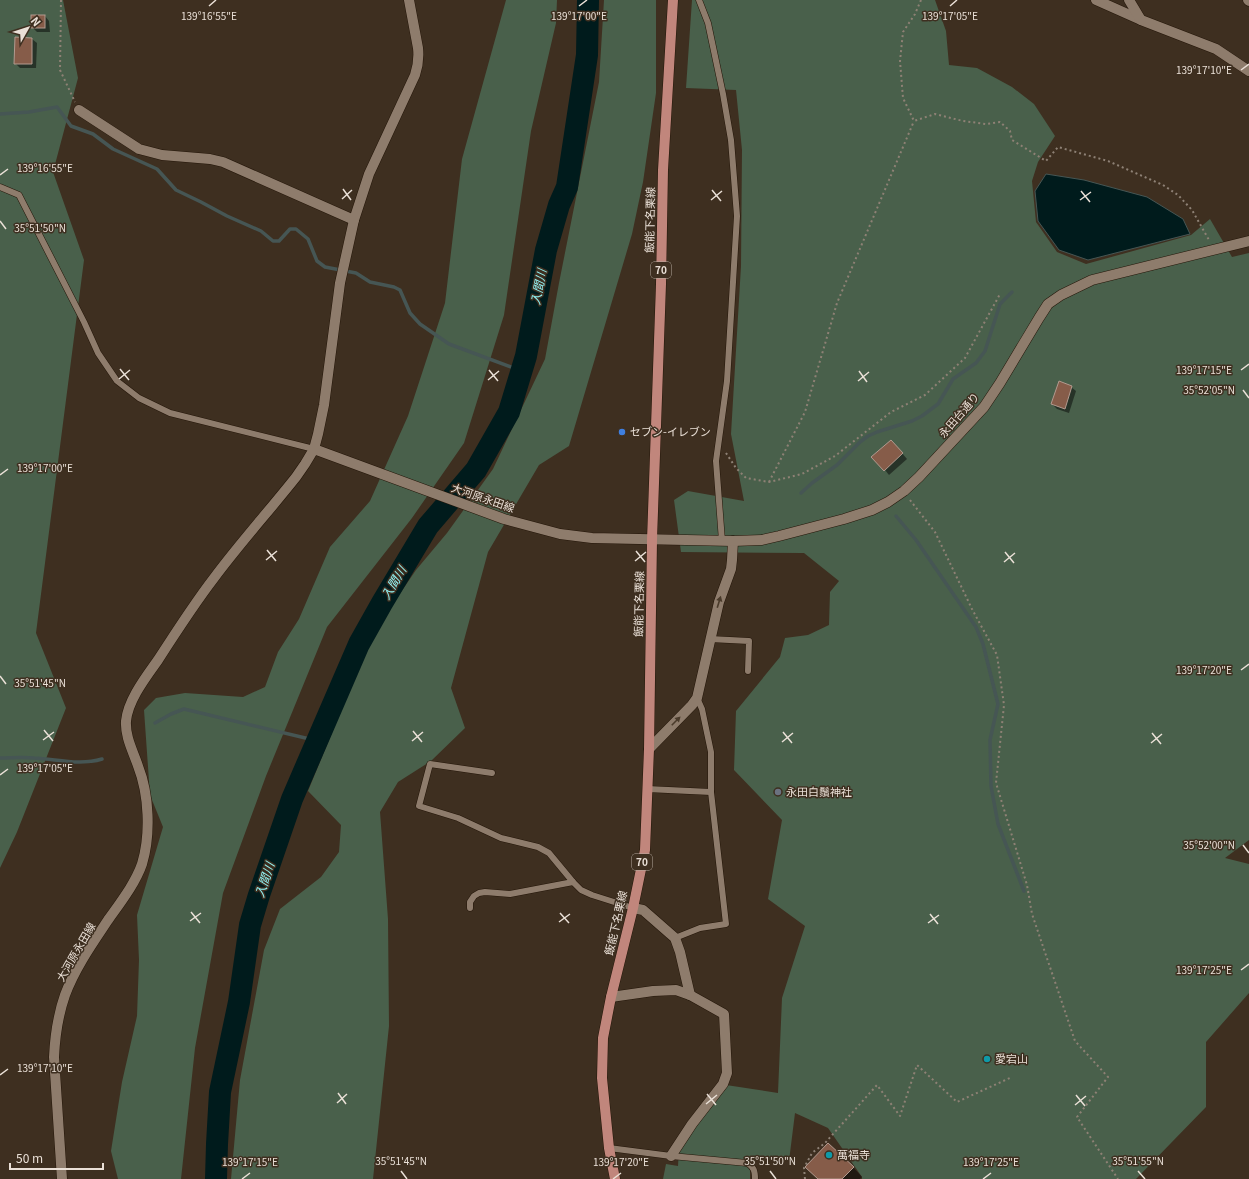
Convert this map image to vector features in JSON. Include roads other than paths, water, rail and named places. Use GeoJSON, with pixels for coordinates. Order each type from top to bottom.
{"type":"FeatureCollection","features":[{"type":"Feature","properties":{"kind":"main road","name":"飯能下名栗線"},"geometry":{"type":"LineString","coordinates":[[615,1179],[609,1148],[602,1078],[603,1038],[645,850],[649,749],[652,540],[664,170],[672,0]]}},
{"type":"Feature","properties":{"kind":"street","name":"大河原永田線"},"geometry":{"type":"LineString","coordinates":[[62,1179],[54,1057],[55,1037],[59,1016],[65,995],[74,976],[93,942],[132,885],[142,864],[146,841],[148,823],[146,791],[127,735],[127,713],[138,690],[175,633],[214,578],[296,477],[314,449],[324,405],[340,283],[354,220],[369,174],[418,66],[419,55],[409,0]]}},
{"type":"Feature","properties":{"kind":"street"},"geometry":{"type":"LineString","coordinates":[[1096,0],[1141,20],[1216,49],[1249,71]]}},
{"type":"Feature","properties":{"kind":"street"},"geometry":{"type":"LineString","coordinates":[[1129,0],[1141,20]]}},
{"type":"Feature","properties":{"kind":"street"},"geometry":{"type":"LineString","coordinates":[[79,110],[139,149],[162,155],[210,159],[223,162],[354,220]]}},
{"type":"Feature","properties":{"kind":"street","name":"永田台通り"},"geometry":{"type":"LineString","coordinates":[[652,540],[762,540],[844,519],[888,502],[904,491],[919,477],[984,407],[1048,304],[1061,295],[1092,280],[1249,241]]}},
{"type":"Feature","properties":{"kind":"street","name":"大河原永田線"},"geometry":{"type":"LineString","coordinates":[[314,449],[504,520],[560,534],[592,538],[652,540]]}},
{"type":"Feature","properties":{"kind":"street"},"geometry":{"type":"LineString","coordinates":[[649,749],[698,698],[719,602],[730,569],[733,541]]}},
{"type":"Feature","properties":{"kind":"street"},"geometry":{"type":"LineString","coordinates":[[633,908],[643,910],[674,938],[680,952],[690,995]]}},
{"type":"Feature","properties":{"kind":"street"},"geometry":{"type":"LineString","coordinates":[[611,997],[653,991],[676,990],[690,995],[724,1014],[726,1073],[723,1084],[692,1124],[671,1156]]}},
{"type":"Feature","properties":{"kind":"lane"},"geometry":{"type":"LineString","coordinates":[[699,0],[708,23],[723,94],[731,140],[737,216],[727,381],[716,461],[722,541]]}},
{"type":"Feature","properties":{"kind":"lane"},"geometry":{"type":"LineString","coordinates":[[0,187],[19,195],[84,322],[98,353],[117,381],[139,398],[170,413],[314,449]]}},
{"type":"Feature","properties":{"kind":"lane"},"geometry":{"type":"LineString","coordinates":[[710,639],[749,641],[748,671]]}},
{"type":"Feature","properties":{"kind":"lane"},"geometry":{"type":"LineString","coordinates":[[674,938],[700,928],[726,924],[711,792],[711,752],[702,708],[698,698]]}},
{"type":"Feature","properties":{"kind":"lane"},"geometry":{"type":"LineString","coordinates":[[492,773],[430,764],[419,806],[458,818],[501,838],[538,847],[549,853],[581,890],[633,908]]}},
{"type":"Feature","properties":{"kind":"lane"},"geometry":{"type":"LineString","coordinates":[[647,789],[711,792]]}},
{"type":"Feature","properties":{"kind":"lane"},"geometry":{"type":"LineString","coordinates":[[470,908],[470,902],[474,896],[479,893],[510,894],[573,882]]}},
{"type":"Feature","properties":{"kind":"lane"},"geometry":{"type":"LineString","coordinates":[[609,1148],[671,1156],[746,1163],[752,1166],[755,1172],[755,1179]]}},
{"type":"Feature","properties":{"kind":"water"},"geometry":{"type":"Polygon","coordinates":[[[1046,174],[1084,180],[1147,197],[1183,219],[1190,234],[1088,260],[1059,250],[1038,221],[1035,191],[1046,174]]]}},
{"type":"Feature","properties":{"kind":"waterway","name":"入間川"},"geometry":{"type":"LineString","coordinates":[[216,1179],[220,1092],[239,1002],[250,925],[292,799],[359,644],[428,526],[476,470],[509,412],[526,356],[546,250],[559,205],[567,187],[587,55],[588,0]]}},
{"type":"Feature","properties":{"kind":"waterway"},"geometry":{"type":"LineString","coordinates":[[0,114],[29,112],[57,107],[71,126],[93,134],[113,149],[157,169],[176,190],[227,216],[261,231],[273,241],[279,241],[290,229],[296,229],[308,239],[317,261],[325,267],[356,273],[370,282],[394,287],[400,290],[410,313],[420,324],[449,344],[522,371]]}},
{"type":"Feature","properties":{"kind":"waterway"},"geometry":{"type":"LineString","coordinates":[[801,493],[837,465],[868,436],[912,421],[922,416],[938,404],[953,379],[976,363],[985,351],[1000,304],[1012,292]]}},
{"type":"Feature","properties":{"kind":"waterway"},"geometry":{"type":"LineString","coordinates":[[896,516],[916,540],[976,627],[983,644],[998,704],[990,740],[991,786],[998,824],[1024,891]]}},
{"type":"Feature","properties":{"kind":"waterway"},"geometry":{"type":"LineString","coordinates":[[155,723],[184,709],[318,741]]}},
{"type":"Feature","properties":{"kind":"waterway"},"geometry":{"type":"LineString","coordinates":[[0,758],[30,758],[76,762],[102,759]]}},
{"type":"Feature","properties":{"kind":"place","name":"セブン-イレブン"},"geometry":{"type":"Point","coordinates":[622,432]}},
{"type":"Feature","properties":{"kind":"place","name":"永田白鬚神社"},"geometry":{"type":"Point","coordinates":[778,792]}},
{"type":"Feature","properties":{"kind":"place","name":"愛宕山"},"geometry":{"type":"Point","coordinates":[987,1059]}},
{"type":"Feature","properties":{"kind":"place","name":"萬福寺"},"geometry":{"type":"Point","coordinates":[829,1155]}}]}
